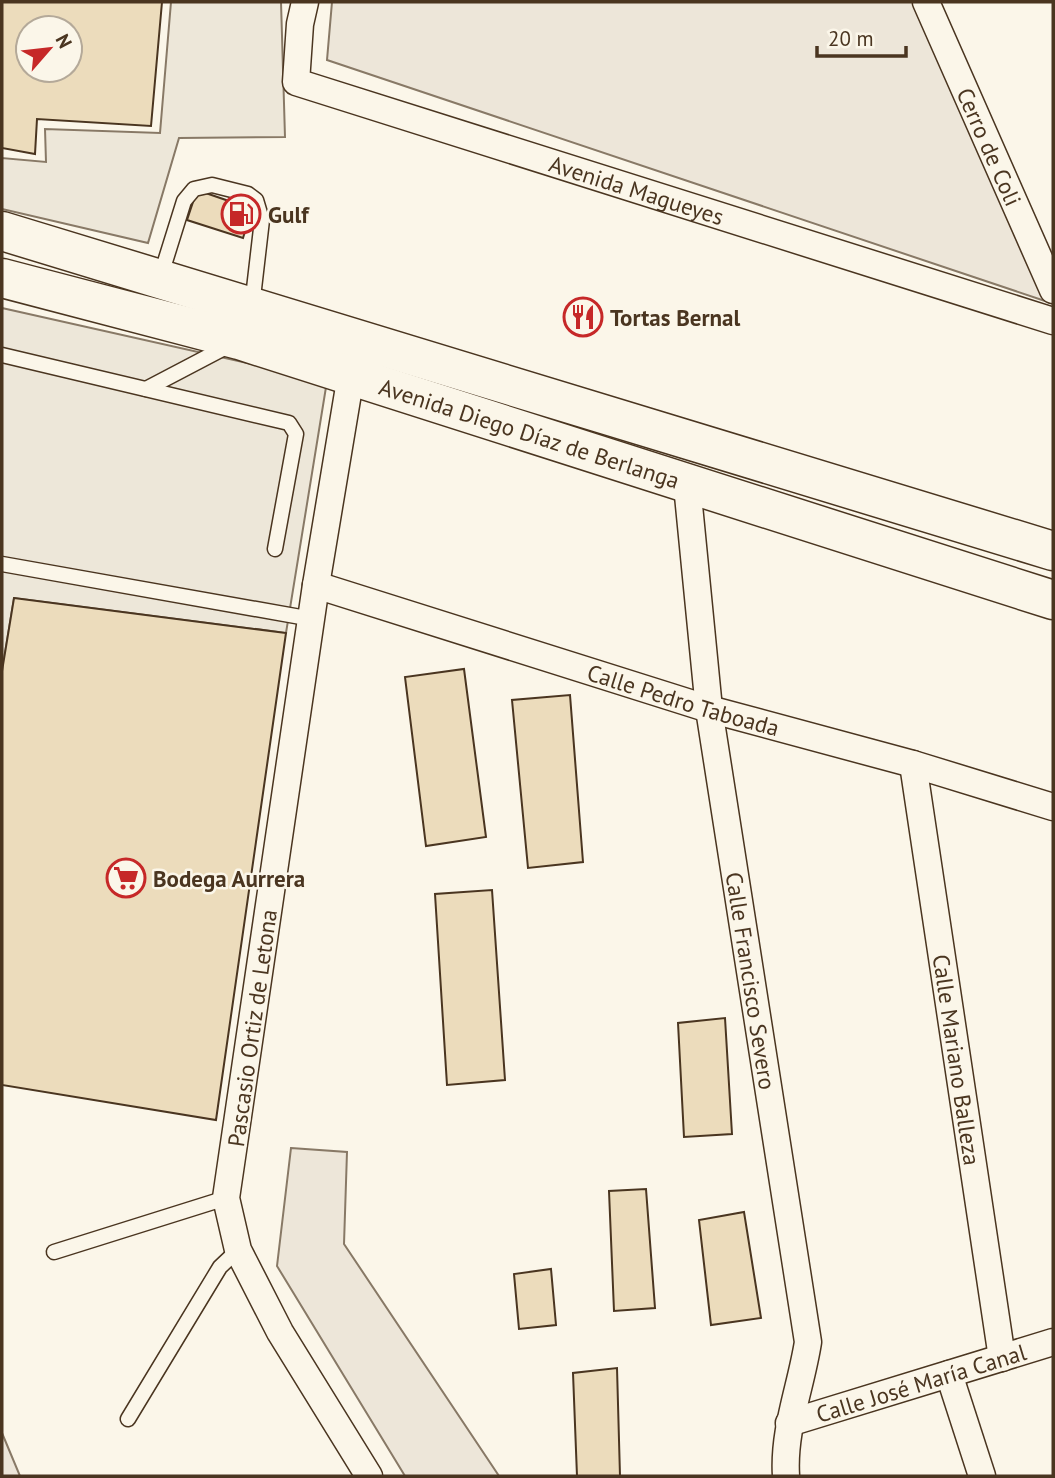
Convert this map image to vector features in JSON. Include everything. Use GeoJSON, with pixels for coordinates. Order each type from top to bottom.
{"type":"FeatureCollection","features":[{"type":"Feature","properties":{"kind":"main road","name":"Avenida Diego Díaz de Berlanga"},"geometry":{"type":"LineString","coordinates":[[2,231],[160,279],[245,323]]}},
{"type":"Feature","properties":{"kind":"main road","name":"Avenida Diego Díaz de Berlanga"},"geometry":{"type":"LineString","coordinates":[[2,278],[245,323],[358,358],[1053,551]]}},
{"type":"Feature","properties":{"kind":"main road","name":"Avenida Diego Díaz de Berlanga"},"geometry":{"type":"LineString","coordinates":[[358,358],[687,485],[1053,600]]}},
{"type":"Feature","properties":{"kind":"street","name":"Avenida Magueyes"},"geometry":{"type":"LineString","coordinates":[[305,2],[300,24],[296,82],[1053,321]]}},
{"type":"Feature","properties":{"kind":"street","name":"Cerro de Coli"},"geometry":{"type":"LineString","coordinates":[[926,2],[1053,290]]}},
{"type":"Feature","properties":{"kind":"street","name":"Pascasio Ortiz de Letona"},"geometry":{"type":"LineString","coordinates":[[358,358],[317,585],[226,1198],[238,1250],[280,1332],[369,1476]]}},
{"type":"Feature","properties":{"kind":"street","name":"Calle Francisco Severo"},"geometry":{"type":"LineString","coordinates":[[687,485],[709,709],[808,1342],[803,1374],[789,1423],[786,1476]]}},
{"type":"Feature","properties":{"kind":"street","name":"Calle Pedro Taboada"},"geometry":{"type":"LineString","coordinates":[[317,585],[709,709],[913,764],[1053,807]]}},
{"type":"Feature","properties":{"kind":"street","name":"Calle Mariano Balleza"},"geometry":{"type":"LineString","coordinates":[[913,764],[1002,1357]]}},
{"type":"Feature","properties":{"kind":"street","name":"Calle José María Canal"},"geometry":{"type":"LineString","coordinates":[[789,1423],[1053,1342]]}},
{"type":"Feature","properties":{"kind":"street"},"geometry":{"type":"LineString","coordinates":[[950,1374],[982,1476]]}},
{"type":"Feature","properties":{"kind":"lane"},"geometry":{"type":"LineString","coordinates":[[146,388],[245,323],[262,215],[256,200],[248,194],[212,185],[194,188],[184,201],[160,279]]}},
{"type":"Feature","properties":{"kind":"lane"},"geometry":{"type":"LineString","coordinates":[[2,355],[146,388],[292,426],[296,434],[275,549]]}},
{"type":"Feature","properties":{"kind":"lane"},"geometry":{"type":"LineString","coordinates":[[2,564],[312,619]]}},
{"type":"Feature","properties":{"kind":"lane"},"geometry":{"type":"LineString","coordinates":[[54,1252],[226,1198]]}},
{"type":"Feature","properties":{"kind":"lane"},"geometry":{"type":"LineString","coordinates":[[128,1419],[220,1267],[238,1250]]}},
{"type":"Feature","properties":{"kind":"shaded area"},"geometry":{"type":"Polygon","coordinates":[[[171,2],[281,2],[285,137],[179,138],[148,243],[2,209],[2,158],[46,162],[45,129],[160,133],[171,2]]]}},
{"type":"Feature","properties":{"kind":"shaded area"},"geometry":{"type":"Polygon","coordinates":[[[332,2],[919,2],[1051,303],[327,60],[332,2]]]}},
{"type":"Feature","properties":{"kind":"shaded area"},"geometry":{"type":"Polygon","coordinates":[[[2,308],[327,381],[286,633],[14,598],[2,671],[2,308]]]}},
{"type":"Feature","properties":{"kind":"shaded area"},"geometry":{"type":"Polygon","coordinates":[[[291,1148],[347,1152],[344,1244],[499,1476],[405,1476],[277,1266],[291,1148]]]}},
{"type":"Feature","properties":{"kind":"shaded area"},"geometry":{"type":"Polygon","coordinates":[[[2,1433],[20,1476],[2,1476],[2,1433]]]}},
{"type":"Feature","properties":{"kind":"building"},"geometry":{"type":"Polygon","coordinates":[[[2,2],[162,2],[151,126],[37,119],[35,154],[2,148],[2,2]]]}},
{"type":"Feature","properties":{"kind":"building"},"geometry":{"type":"Polygon","coordinates":[[[197,190],[252,209],[243,238],[187,220],[197,190]]]}},
{"type":"Feature","properties":{"kind":"building","name":"Bodega Aurrera"},"geometry":{"type":"Polygon","coordinates":[[[14,598],[286,633],[216,1120],[2,1085],[2,671],[14,598]]]}},
{"type":"Feature","properties":{"kind":"building"},"geometry":{"type":"Polygon","coordinates":[[[464,669],[486,837],[426,846],[405,677],[464,669]]]}},
{"type":"Feature","properties":{"kind":"building"},"geometry":{"type":"Polygon","coordinates":[[[570,695],[583,862],[528,868],[512,700],[570,695]]]}},
{"type":"Feature","properties":{"kind":"building"},"geometry":{"type":"Polygon","coordinates":[[[492,890],[505,1080],[447,1085],[435,894],[492,890]]]}},
{"type":"Feature","properties":{"kind":"building"},"geometry":{"type":"Polygon","coordinates":[[[725,1018],[732,1134],[684,1137],[678,1023],[725,1018]]]}},
{"type":"Feature","properties":{"kind":"building"},"geometry":{"type":"Polygon","coordinates":[[[646,1189],[655,1308],[614,1311],[609,1191],[646,1189]]]}},
{"type":"Feature","properties":{"kind":"building"},"geometry":{"type":"Polygon","coordinates":[[[744,1212],[761,1318],[711,1325],[699,1220],[744,1212]]]}},
{"type":"Feature","properties":{"kind":"building"},"geometry":{"type":"Polygon","coordinates":[[[551,1269],[556,1325],[519,1329],[514,1274],[551,1269]]]}},
{"type":"Feature","properties":{"kind":"building"},"geometry":{"type":"Polygon","coordinates":[[[617,1368],[620,1476],[577,1476],[573,1373],[617,1368]]]}},
{"type":"Feature","properties":{"kind":"place","name":"Gulf"},"geometry":{"type":"Point","coordinates":[241,214]}},
{"type":"Feature","properties":{"kind":"place","name":"Tortas Bernal"},"geometry":{"type":"Point","coordinates":[583,317]}},
{"type":"Feature","properties":{"kind":"place","name":"Bodega Aurrera"},"geometry":{"type":"Point","coordinates":[126,878]}}]}
